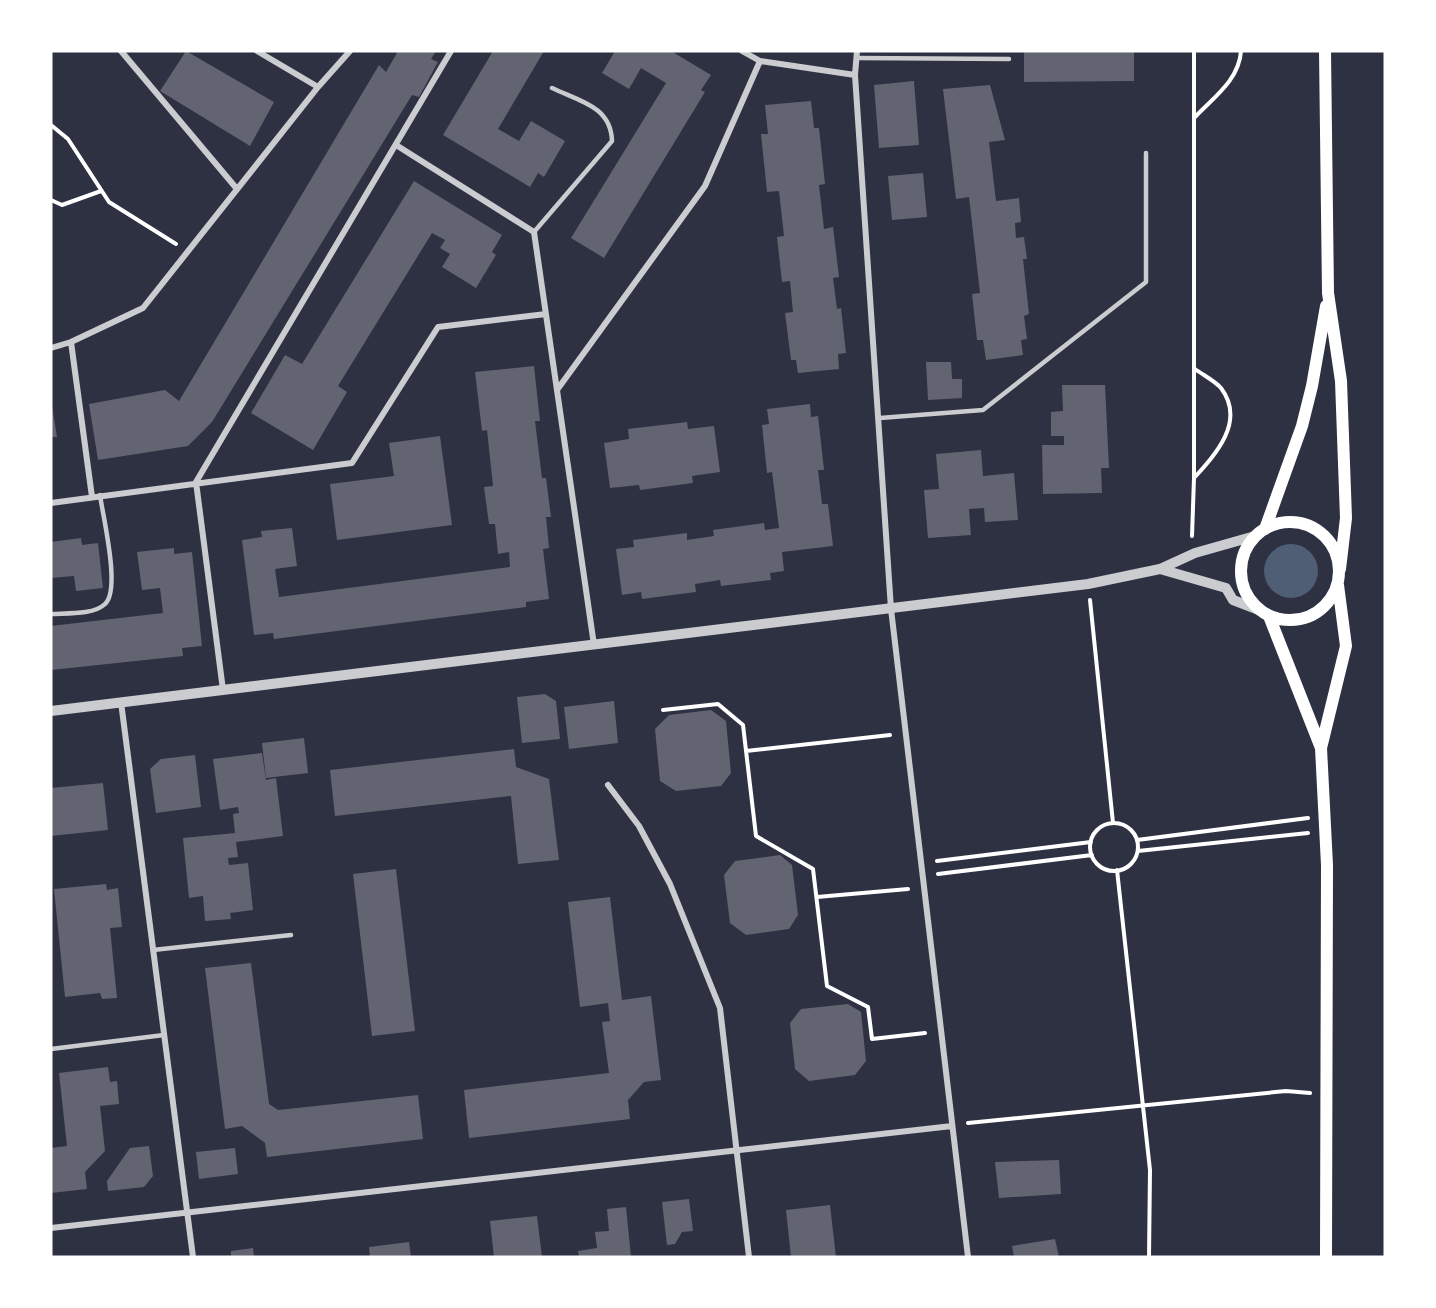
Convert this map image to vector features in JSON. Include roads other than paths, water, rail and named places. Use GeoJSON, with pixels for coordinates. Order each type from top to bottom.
{"type":"FeatureCollection","features":[{"type":"Feature","properties":{"kind":"main road"},"geometry":{"type":"LineString","coordinates":[[1325,51],[1328,293],[1341,381],[1346,518],[1338,585],[1346,646],[1322,748],[1327,831],[1326,1257]]}},
{"type":"Feature","properties":{"kind":"main road"},"geometry":{"type":"LineString","coordinates":[[1322,748],[1264,613],[1246,593],[1241,572],[1243,558],[1260,532],[1283,483],[1312,386],[1328,293]]}},
{"type":"Feature","properties":{"kind":"main road"},"geometry":{"type":"LineString","coordinates":[[1260,532],[1289,522],[1314,527],[1328,538],[1337,553],[1340,569]]}},
{"type":"Feature","properties":{"kind":"main road"},"geometry":{"type":"LineString","coordinates":[[1264,613],[1285,621],[1302,619],[1318,612],[1330,600],[1338,585]]}},
{"type":"Feature","properties":{"kind":"street"},"geometry":{"type":"LineString","coordinates":[[121,51],[237,189]]}},
{"type":"Feature","properties":{"kind":"street"},"geometry":{"type":"LineString","coordinates":[[257,51],[318,87]]}},
{"type":"Feature","properties":{"kind":"street"},"geometry":{"type":"LineString","coordinates":[[51,348],[71,342],[143,308],[318,87],[350,51]]}},
{"type":"Feature","properties":{"kind":"street"},"geometry":{"type":"LineString","coordinates":[[223,690],[196,482],[451,51]]}},
{"type":"Feature","properties":{"kind":"street"},"geometry":{"type":"LineString","coordinates":[[742,51],[760,61],[855,75]]}},
{"type":"Feature","properties":{"kind":"street"},"geometry":{"type":"LineString","coordinates":[[857,54],[855,75],[880,418],[891,609],[968,1257]]}},
{"type":"Feature","properties":{"kind":"street"},"geometry":{"type":"LineString","coordinates":[[557,390],[705,186],[760,61]]}},
{"type":"Feature","properties":{"kind":"street"},"geometry":{"type":"LineString","coordinates":[[396,145],[534,232],[594,645]]}},
{"type":"Feature","properties":{"kind":"street"},"geometry":{"type":"LineString","coordinates":[[51,503],[352,463],[438,327],[546,314]]}},
{"type":"Feature","properties":{"kind":"street"},"geometry":{"type":"LineString","coordinates":[[71,342],[92,497]]}},
{"type":"Feature","properties":{"kind":"street"},"geometry":{"type":"LineString","coordinates":[[51,711],[1088,584],[1160,569],[1195,553],[1260,532]]}},
{"type":"Feature","properties":{"kind":"street"},"geometry":{"type":"LineString","coordinates":[[1160,569],[1226,588],[1233,600],[1264,613]]}},
{"type":"Feature","properties":{"kind":"street"},"geometry":{"type":"LineString","coordinates":[[121,702],[193,1257]]}},
{"type":"Feature","properties":{"kind":"street"},"geometry":{"type":"LineString","coordinates":[[608,785],[639,826],[670,884],[720,1008],[749,1257]]}},
{"type":"Feature","properties":{"kind":"street"},"geometry":{"type":"LineString","coordinates":[[51,1228],[952,1126]]}},
{"type":"Feature","properties":{"kind":"lane"},"geometry":{"type":"LineString","coordinates":[[857,54],[1009,59]]}},
{"type":"Feature","properties":{"kind":"lane"},"geometry":{"type":"LineString","coordinates":[[534,232],[612,141],[611,127],[601,111],[552,88]]}},
{"type":"Feature","properties":{"kind":"lane"},"geometry":{"type":"LineString","coordinates":[[880,418],[983,410],[1146,282],[1146,153]]}},
{"type":"Feature","properties":{"kind":"lane"},"geometry":{"type":"LineString","coordinates":[[51,614],[92,610],[104,606],[111,597],[112,581],[100,495]]}},
{"type":"Feature","properties":{"kind":"lane"},"geometry":{"type":"LineString","coordinates":[[153,950],[291,935]]}},
{"type":"Feature","properties":{"kind":"lane"},"geometry":{"type":"LineString","coordinates":[[51,1048],[164,1035]]}},
{"type":"Feature","properties":{"kind":"water"},"geometry":{"type":"Polygon","coordinates":[[[1286,544],[1296,544],[1306,548],[1314,556],[1318,571],[1314,586],[1306,594],[1296,598],[1286,598],[1276,594],[1268,586],[1264,576],[1264,566],[1268,556],[1276,548],[1286,544]]]}}]}
